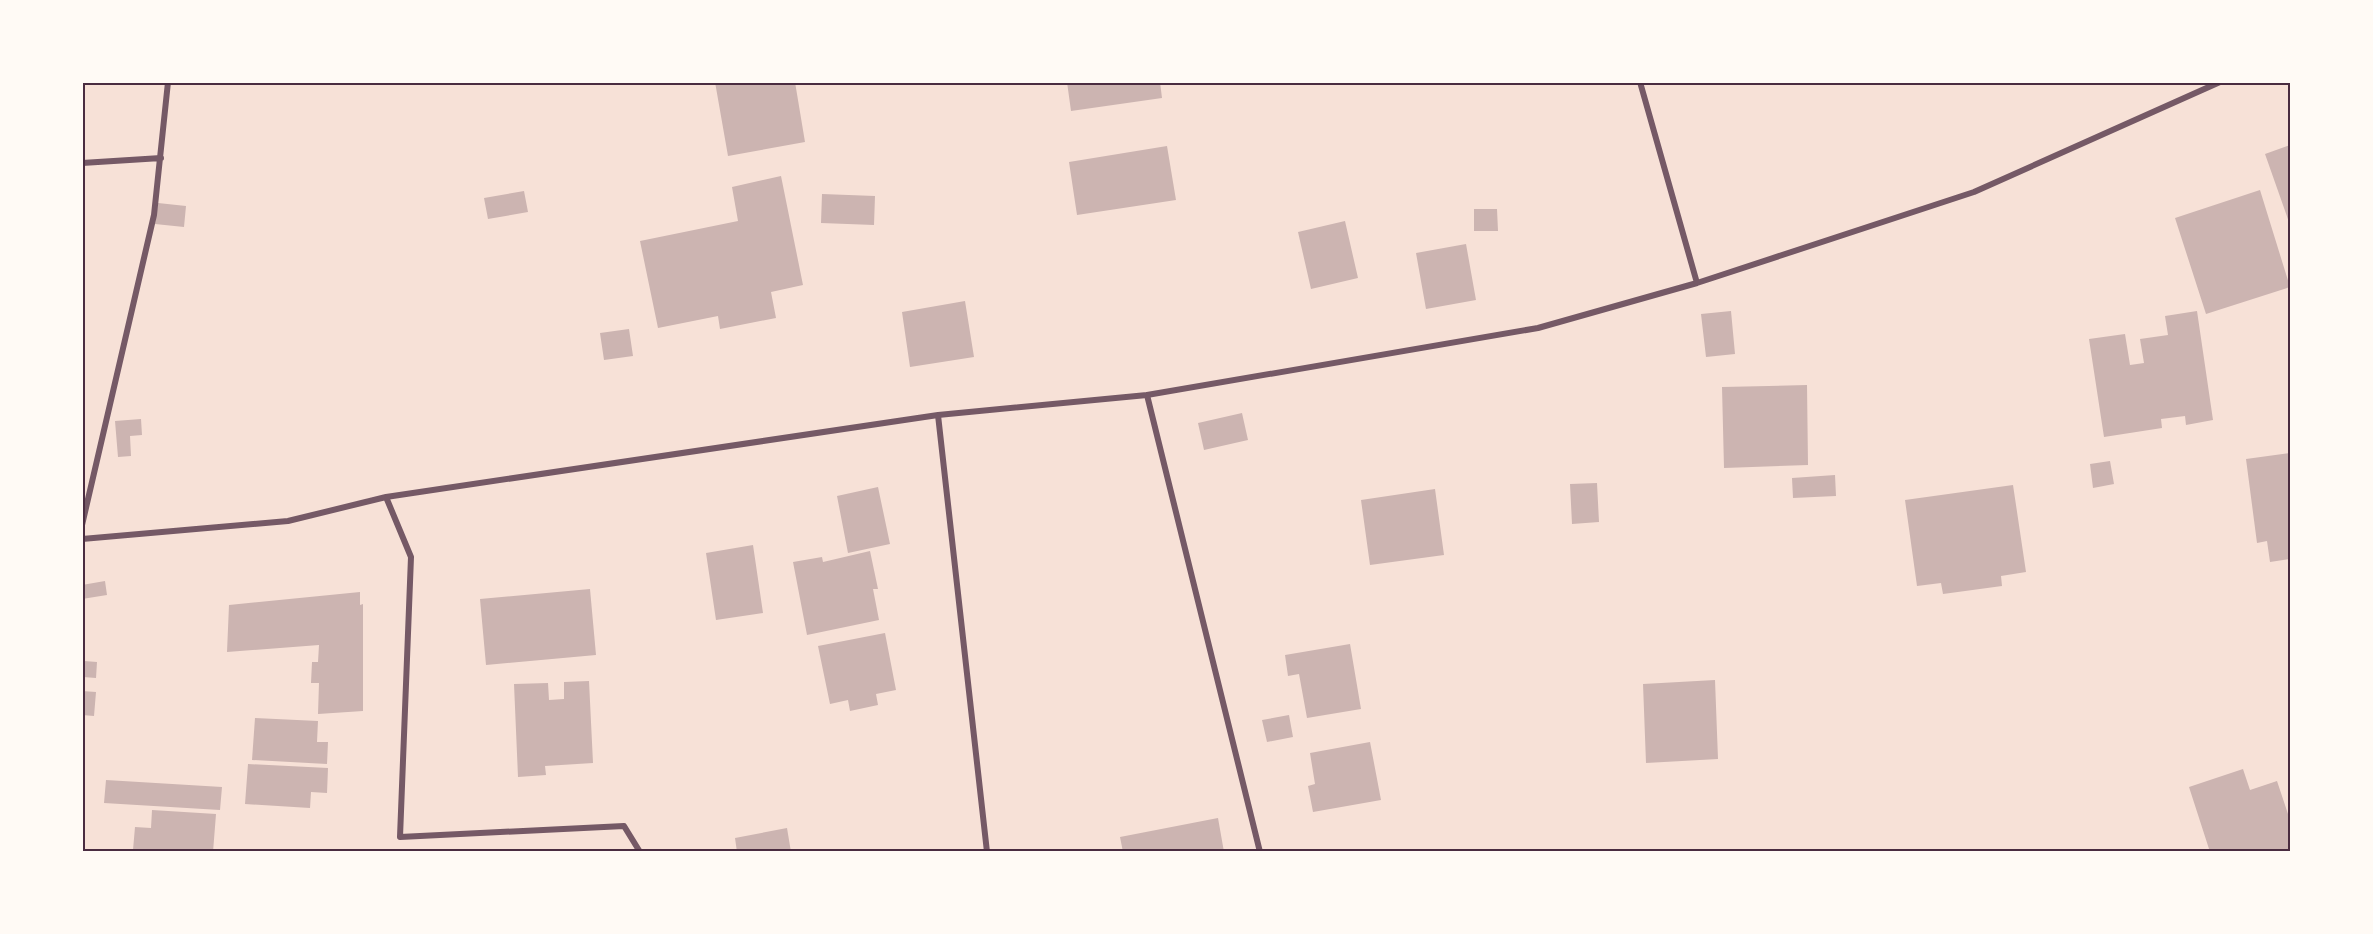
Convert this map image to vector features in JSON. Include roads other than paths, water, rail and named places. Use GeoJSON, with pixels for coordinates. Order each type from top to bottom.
{"type":"FeatureCollection","features":[{"type":"Feature","properties":{"kind":"street"},"geometry":{"type":"LineString","coordinates":[[82,525],[154,215],[168,82]]}},
{"type":"Feature","properties":{"kind":"street"},"geometry":{"type":"LineString","coordinates":[[1640,82],[1697,283]]}},
{"type":"Feature","properties":{"kind":"street"},"geometry":{"type":"LineString","coordinates":[[82,539],[288,521],[386,497],[938,415],[1147,395],[1538,328],[1697,283],[1974,192],[2220,82]]}},
{"type":"Feature","properties":{"kind":"street"},"geometry":{"type":"LineString","coordinates":[[82,163],[161,158]]}},
{"type":"Feature","properties":{"kind":"street"},"geometry":{"type":"LineString","coordinates":[[1147,395],[1260,852]]}},
{"type":"Feature","properties":{"kind":"street"},"geometry":{"type":"LineString","coordinates":[[938,415],[987,852]]}},
{"type":"Feature","properties":{"kind":"street"},"geometry":{"type":"LineString","coordinates":[[386,497],[411,557],[400,837],[624,826],[640,852]]}}]}
